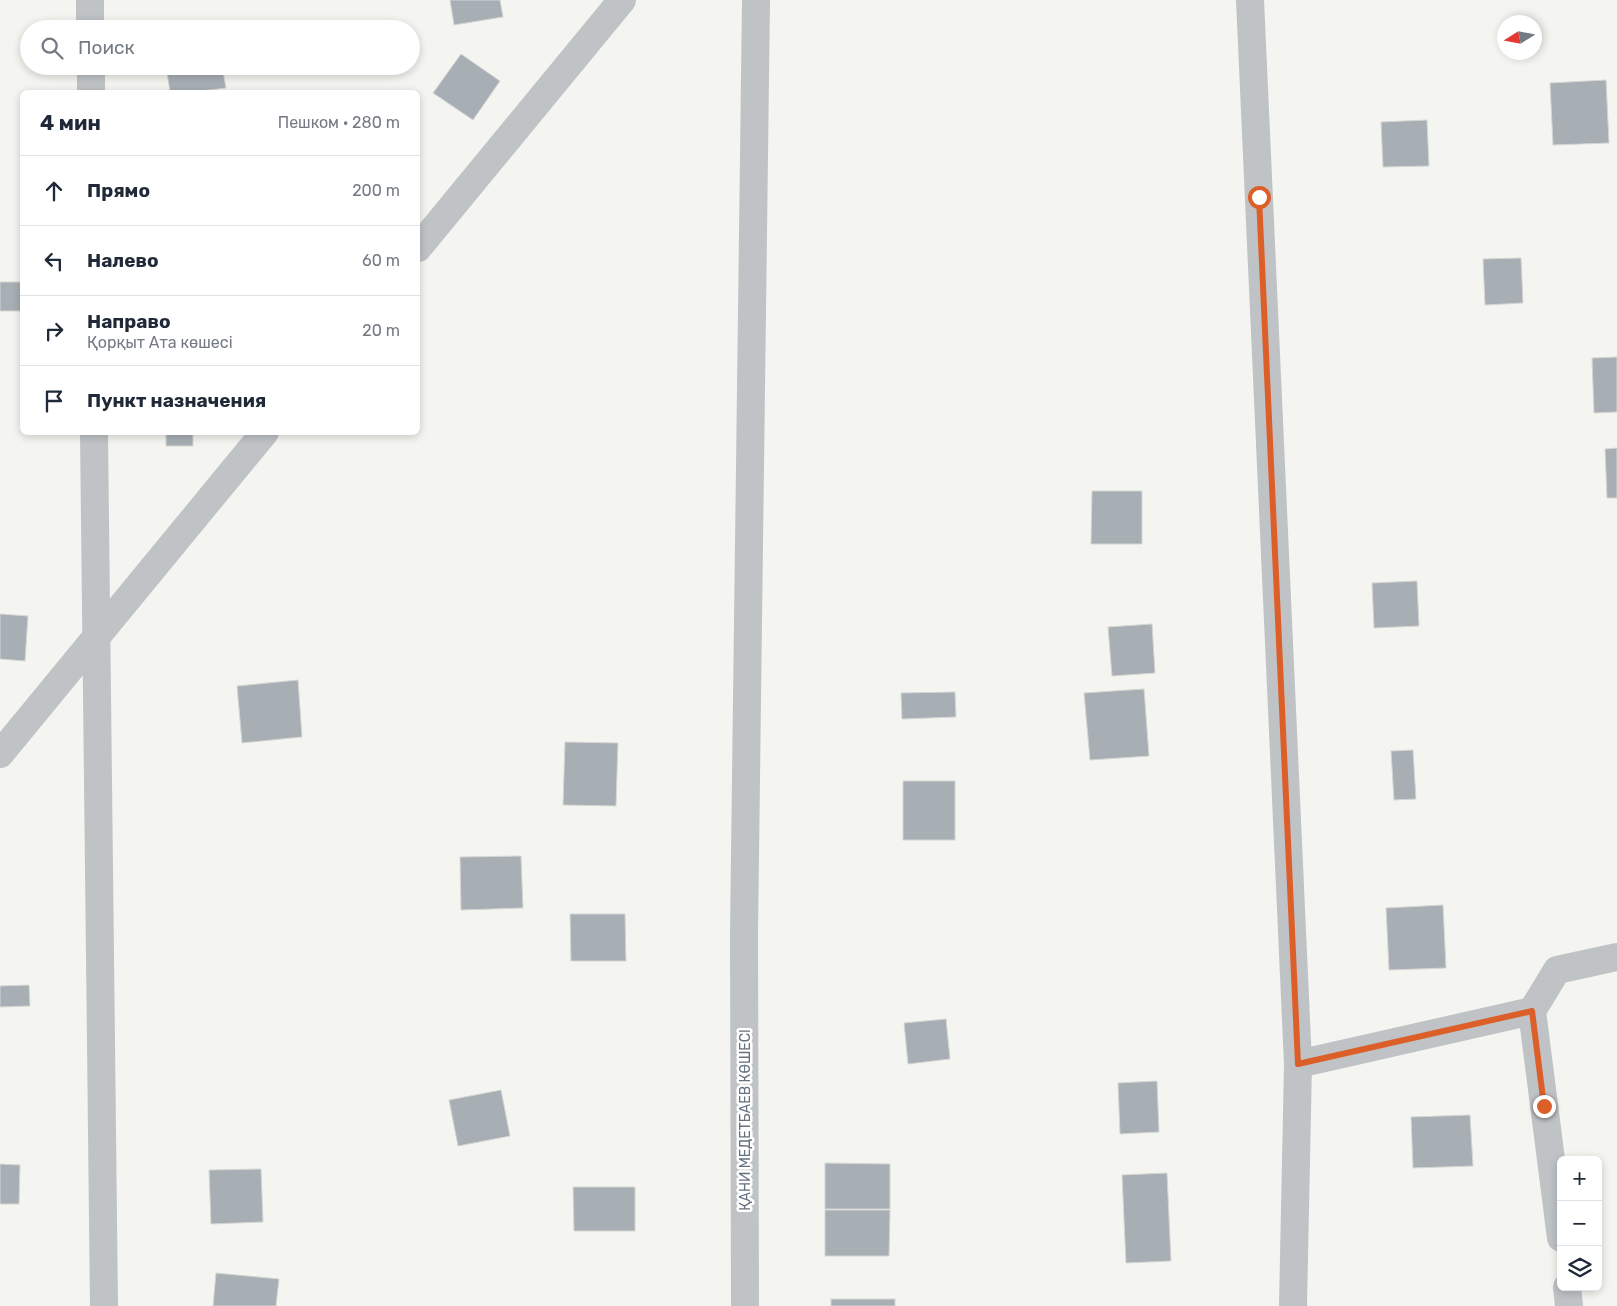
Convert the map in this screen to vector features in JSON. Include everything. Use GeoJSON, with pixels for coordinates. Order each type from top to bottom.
{"type":"FeatureCollection","features":[{"type":"Feature","properties":{"kind":"street"},"geometry":{"type":"LineString","coordinates":[[90,0],[90,20]]}},
{"type":"Feature","properties":{"kind":"street"},"geometry":{"type":"LineString","coordinates":[[420,246],[622,0]]}},
{"type":"Feature","properties":{"kind":"street","name":"ҚАНИ МЕДЕТБАЕВ КӨШЕСІ"},"geometry":{"type":"LineString","coordinates":[[745,1306],[744,933],[756,0]]}},
{"type":"Feature","properties":{"kind":"street"},"geometry":{"type":"LineString","coordinates":[[1250,0],[1298,1064],[1293,1306]]}},
{"type":"Feature","properties":{"kind":"street"},"geometry":{"type":"LineString","coordinates":[[91,75],[91,90]]}},
{"type":"Feature","properties":{"kind":"street"},"geometry":{"type":"LineString","coordinates":[[94,435],[104,1306]]}},
{"type":"Feature","properties":{"kind":"street"},"geometry":{"type":"LineString","coordinates":[[0,754],[263,435]]}},
{"type":"Feature","properties":{"kind":"street"},"geometry":{"type":"LineString","coordinates":[[1557,1207],[1532,1011],[1558,970],[1617,957]]}},
{"type":"Feature","properties":{"kind":"street"},"geometry":{"type":"LineString","coordinates":[[1298,1064],[1532,1011]]}},
{"type":"Feature","properties":{"kind":"street"},"geometry":{"type":"LineString","coordinates":[[1567,1291],[1569,1306]]}},
{"type":"Feature","properties":{"kind":"building"},"geometry":{"type":"Polygon","coordinates":[[[450,0],[500,0],[503,17],[454,25],[450,0]]]}},
{"type":"Feature","properties":{"kind":"building"},"geometry":{"type":"Polygon","coordinates":[[[461,54],[500,81],[473,120],[433,93],[461,54]]]}},
{"type":"Feature","properties":{"kind":"building"},"geometry":{"type":"Polygon","coordinates":[[[167,75],[224,75],[226,88],[209,90],[170,90],[167,75]]]}},
{"type":"Feature","properties":{"kind":"building"},"geometry":{"type":"Polygon","coordinates":[[[1606,80],[1609,143],[1553,145],[1550,83],[1606,80]]]}},
{"type":"Feature","properties":{"kind":"building"},"geometry":{"type":"Polygon","coordinates":[[[1427,120],[1429,166],[1383,167],[1381,122],[1427,120]]]}},
{"type":"Feature","properties":{"kind":"building"},"geometry":{"type":"Polygon","coordinates":[[[1521,258],[1523,303],[1485,305],[1483,259],[1521,258]]]}},
{"type":"Feature","properties":{"kind":"building"},"geometry":{"type":"Polygon","coordinates":[[[0,282],[20,282],[20,311],[0,311],[0,282]]]}},
{"type":"Feature","properties":{"kind":"building"},"geometry":{"type":"Polygon","coordinates":[[[1617,357],[1617,412],[1594,413],[1592,358],[1617,357]]]}},
{"type":"Feature","properties":{"kind":"building"},"geometry":{"type":"Polygon","coordinates":[[[166,435],[193,435],[193,446],[166,446],[166,435]]]}},
{"type":"Feature","properties":{"kind":"building"},"geometry":{"type":"Polygon","coordinates":[[[1617,448],[1617,498],[1607,498],[1605,449],[1617,448]]]}},
{"type":"Feature","properties":{"kind":"building"},"geometry":{"type":"Polygon","coordinates":[[[1092,491],[1142,491],[1142,544],[1091,544],[1092,491]]]}},
{"type":"Feature","properties":{"kind":"building"},"geometry":{"type":"Polygon","coordinates":[[[1417,581],[1419,626],[1374,628],[1372,583],[1417,581]]]}},
{"type":"Feature","properties":{"kind":"building"},"geometry":{"type":"Polygon","coordinates":[[[0,614],[28,616],[25,661],[0,659],[0,614]]]}},
{"type":"Feature","properties":{"kind":"building"},"geometry":{"type":"Polygon","coordinates":[[[1152,624],[1155,673],[1112,676],[1108,627],[1152,624]]]}},
{"type":"Feature","properties":{"kind":"building"},"geometry":{"type":"Polygon","coordinates":[[[298,680],[302,737],[242,743],[237,686],[298,680]]]}},
{"type":"Feature","properties":{"kind":"building"},"geometry":{"type":"Polygon","coordinates":[[[1144,689],[1149,756],[1090,760],[1084,693],[1144,689]]]}},
{"type":"Feature","properties":{"kind":"building"},"geometry":{"type":"Polygon","coordinates":[[[955,692],[956,717],[902,719],[901,693],[955,692]]]}},
{"type":"Feature","properties":{"kind":"building"},"geometry":{"type":"Polygon","coordinates":[[[565,742],[618,743],[616,806],[563,805],[565,742]]]}},
{"type":"Feature","properties":{"kind":"building"},"geometry":{"type":"Polygon","coordinates":[[[1413,750],[1416,799],[1394,800],[1391,751],[1413,750]]]}},
{"type":"Feature","properties":{"kind":"building"},"geometry":{"type":"Polygon","coordinates":[[[903,781],[955,781],[955,840],[903,840],[903,781]]]}},
{"type":"Feature","properties":{"kind":"building"},"geometry":{"type":"Polygon","coordinates":[[[521,856],[523,908],[461,910],[460,857],[521,856]]]}},
{"type":"Feature","properties":{"kind":"building"},"geometry":{"type":"Polygon","coordinates":[[[1443,905],[1446,968],[1389,970],[1386,908],[1443,905]]]}},
{"type":"Feature","properties":{"kind":"building"},"geometry":{"type":"Polygon","coordinates":[[[570,914],[625,914],[626,961],[571,961],[570,914]]]}},
{"type":"Feature","properties":{"kind":"building"},"geometry":{"type":"Polygon","coordinates":[[[29,985],[30,1006],[0,1007],[0,986],[29,985]]]}},
{"type":"Feature","properties":{"kind":"building"},"geometry":{"type":"Polygon","coordinates":[[[946,1019],[950,1059],[908,1064],[904,1023],[946,1019]]]}},
{"type":"Feature","properties":{"kind":"building"},"geometry":{"type":"Polygon","coordinates":[[[1157,1081],[1159,1132],[1120,1134],[1118,1083],[1157,1081]]]}},
{"type":"Feature","properties":{"kind":"building"},"geometry":{"type":"Polygon","coordinates":[[[501,1090],[510,1136],[458,1146],[449,1100],[501,1090]]]}},
{"type":"Feature","properties":{"kind":"building"},"geometry":{"type":"Polygon","coordinates":[[[1470,1115],[1473,1166],[1413,1168],[1411,1117],[1470,1115]]]}},
{"type":"Feature","properties":{"kind":"building"},"geometry":{"type":"Polygon","coordinates":[[[825,1163],[890,1164],[890,1209],[825,1209],[825,1163]]]}},
{"type":"Feature","properties":{"kind":"building"},"geometry":{"type":"Polygon","coordinates":[[[0,1164],[20,1165],[19,1204],[0,1204],[0,1164]]]}},
{"type":"Feature","properties":{"kind":"building"},"geometry":{"type":"Polygon","coordinates":[[[261,1169],[263,1222],[211,1224],[209,1170],[261,1169]]]}},
{"type":"Feature","properties":{"kind":"building"},"geometry":{"type":"Polygon","coordinates":[[[1167,1173],[1171,1261],[1126,1263],[1122,1175],[1167,1173]]]}},
{"type":"Feature","properties":{"kind":"building"},"geometry":{"type":"Polygon","coordinates":[[[573,1187],[635,1187],[635,1231],[574,1231],[573,1187]]]}},
{"type":"Feature","properties":{"kind":"building"},"geometry":{"type":"Polygon","coordinates":[[[825,1210],[890,1210],[889,1256],[825,1256],[825,1210]]]}},
{"type":"Feature","properties":{"kind":"building"},"geometry":{"type":"Polygon","coordinates":[[[216,1273],[279,1279],[276,1306],[213,1306],[216,1273]]]}},
{"type":"Feature","properties":{"kind":"building"},"geometry":{"type":"Polygon","coordinates":[[[831,1299],[895,1299],[895,1306],[831,1306],[831,1299]]]}},
{"type":"Feature","properties":{"kind":"route"},"geometry":{"type":"LineString","coordinates":[[1259,197],[1298,1064],[1532,1011],[1544,1106]]}}]}
